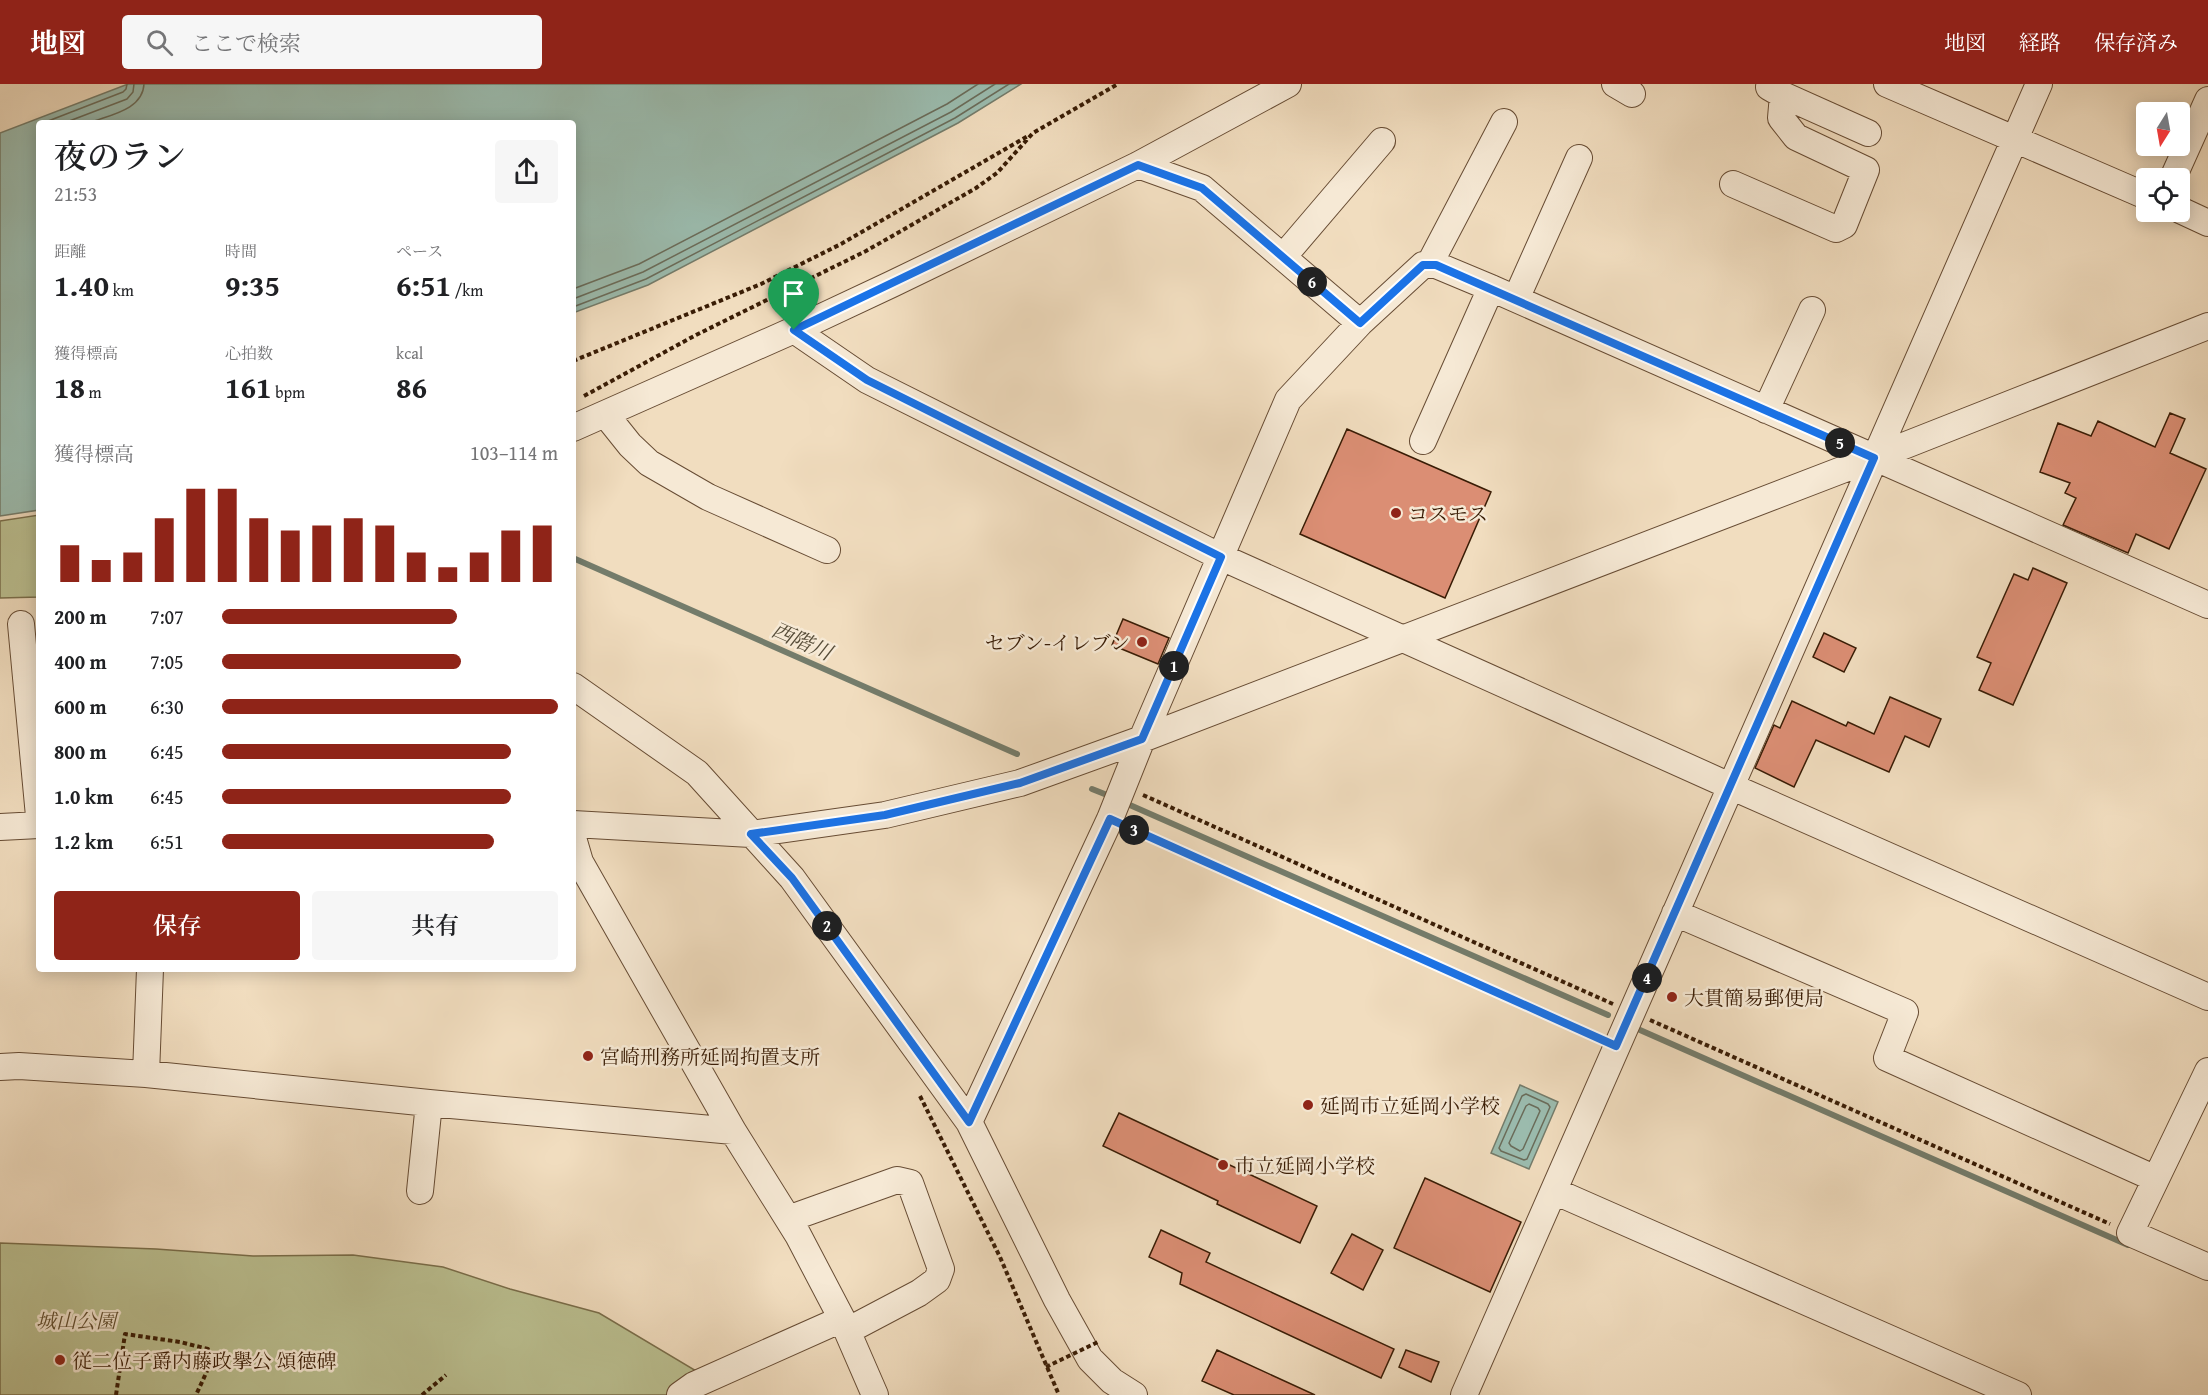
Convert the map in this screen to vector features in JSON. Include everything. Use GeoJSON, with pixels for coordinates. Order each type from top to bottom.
{"type":"FeatureCollection","features":[{"type":"Feature","properties":{"kind":"street"},"geometry":{"type":"LineString","coordinates":[[576,427],[794,330],[1138,165],[1288,84]]}},
{"type":"Feature","properties":{"kind":"street"},"geometry":{"type":"LineString","coordinates":[[1887,84],[2136,192]]}},
{"type":"Feature","properties":{"kind":"street"},"geometry":{"type":"LineString","coordinates":[[1464,1395],[2039,84]]}},
{"type":"Feature","properties":{"kind":"street"},"geometry":{"type":"LineString","coordinates":[[1772,88],[1868,133]]}},
{"type":"Feature","properties":{"kind":"street"},"geometry":{"type":"LineString","coordinates":[[1733,184],[1836,229],[1844,225],[1866,170],[1796,137],[1781,118],[1772,88]]}},
{"type":"Feature","properties":{"kind":"street"},"geometry":{"type":"LineString","coordinates":[[2178,168],[2208,100]]}},
{"type":"Feature","properties":{"kind":"street"},"geometry":{"type":"LineString","coordinates":[[1429,265],[1504,122]]}},
{"type":"Feature","properties":{"kind":"street"},"geometry":{"type":"LineString","coordinates":[[1283,257],[1382,141]]}},
{"type":"Feature","properties":{"kind":"street"},"geometry":{"type":"LineString","coordinates":[[1516,299],[1579,158]]}},
{"type":"Feature","properties":{"kind":"street"},"geometry":{"type":"LineString","coordinates":[[1138,165],[1202,188],[1360,323]]}},
{"type":"Feature","properties":{"kind":"street"},"geometry":{"type":"LineString","coordinates":[[2190,215],[2208,223]]}},
{"type":"Feature","properties":{"kind":"street"},"geometry":{"type":"LineString","coordinates":[[969,1122],[1110,819],[1142,739],[1288,400],[1360,323],[1423,265],[1436,265],[1491,288],[2208,605]]}},
{"type":"Feature","properties":{"kind":"street"},"geometry":{"type":"LineString","coordinates":[[1424,441],[1491,288]]}},
{"type":"Feature","properties":{"kind":"street"},"geometry":{"type":"LineString","coordinates":[[1766,410],[1812,310]]}},
{"type":"Feature","properties":{"kind":"street"},"geometry":{"type":"LineString","coordinates":[[576,824],[751,834],[885,815],[1020,783],[1142,739],[1400,638],[1874,458],[2208,326]]}},
{"type":"Feature","properties":{"kind":"street"},"geometry":{"type":"LineString","coordinates":[[794,330],[867,380],[1221,557],[1730,786],[2208,997]]}},
{"type":"Feature","properties":{"kind":"street"},"geometry":{"type":"LineString","coordinates":[[606,415],[630,445],[649,463],[708,497],[827,550]]}},
{"type":"Feature","properties":{"kind":"street"},"geometry":{"type":"LineString","coordinates":[[21,624],[36,784]]}},
{"type":"Feature","properties":{"kind":"street"},"geometry":{"type":"LineString","coordinates":[[576,688],[697,773],[792,878],[969,1122],[1090,1359],[1112,1381],[1134,1395]]}},
{"type":"Feature","properties":{"kind":"street"},"geometry":{"type":"LineString","coordinates":[[0,827],[36,825]]}},
{"type":"Feature","properties":{"kind":"street"},"geometry":{"type":"LineString","coordinates":[[576,848],[580,862],[733,1131],[788,1219],[844,1325],[874,1395]]}},
{"type":"Feature","properties":{"kind":"street"},"geometry":{"type":"LineString","coordinates":[[1675,913],[1905,1012],[1887,1058],[2156,1179]]}},
{"type":"Feature","properties":{"kind":"street"},"geometry":{"type":"LineString","coordinates":[[146,1074],[150,972]]}},
{"type":"Feature","properties":{"kind":"street"},"geometry":{"type":"LineString","coordinates":[[0,1068],[19,1066],[146,1074],[733,1131]]}},
{"type":"Feature","properties":{"kind":"street"},"geometry":{"type":"LineString","coordinates":[[2208,1071],[2130,1233],[2208,1267]]}},
{"type":"Feature","properties":{"kind":"street"},"geometry":{"type":"LineString","coordinates":[[420,1191],[429,1103]]}},
{"type":"Feature","properties":{"kind":"street"},"geometry":{"type":"LineString","coordinates":[[680,1395],[694,1386],[919,1293],[937,1280],[941,1269],[910,1183],[897,1180],[788,1219]]}},
{"type":"Feature","properties":{"kind":"street"},"geometry":{"type":"LineString","coordinates":[[1554,1191],[2018,1395]]}},
{"type":"Feature","properties":{"kind":"path"},"geometry":{"type":"LineString","coordinates":[[576,360],[771,279],[841,244],[1118,84]]}},
{"type":"Feature","properties":{"kind":"path"},"geometry":{"type":"LineString","coordinates":[[583,397],[696,335],[866,251],[976,189],[997,173],[1033,133]]}},
{"type":"Feature","properties":{"kind":"path"},"geometry":{"type":"LineString","coordinates":[[1110,819],[1616,1046]]}},
{"type":"Feature","properties":{"kind":"path"},"geometry":{"type":"LineString","coordinates":[[916,1089],[999,1257],[1059,1395]]}},
{"type":"Feature","properties":{"kind":"path"},"geometry":{"type":"LineString","coordinates":[[116,1395],[125,1334],[180,1342],[208,1349],[207,1371],[196,1395]]}},
{"type":"Feature","properties":{"kind":"path"},"geometry":{"type":"LineString","coordinates":[[1046,1367],[1100,1341]]}},
{"type":"Feature","properties":{"kind":"path"},"geometry":{"type":"LineString","coordinates":[[422,1395],[446,1375]]}},
{"type":"Feature","properties":{"kind":"green space"},"geometry":{"type":"Polygon","coordinates":[[[36,515],[36,597],[0,598],[0,521],[36,515]]]}},
{"type":"Feature","properties":{"kind":"green space","name":"城山公園"},"geometry":{"type":"Polygon","coordinates":[[[0,1243],[156,1249],[253,1256],[353,1255],[443,1267],[510,1289],[599,1313],[703,1375],[675,1395],[0,1395],[0,1243]]]}},
{"type":"Feature","properties":{"kind":"water"},"geometry":{"type":"Polygon","coordinates":[[[128,84],[1021,84],[958,123],[648,285],[576,312],[576,120],[36,120],[36,510],[0,516],[0,133],[128,84]]]}},
{"type":"Feature","properties":{"kind":"water"},"geometry":{"type":"Polygon","coordinates":[[[1520,1085],[1558,1102],[1529,1169],[1491,1153],[1520,1085]]]}},
{"type":"Feature","properties":{"kind":"building"},"geometry":{"type":"Polygon","coordinates":[[[2170,413],[2185,419],[2170,453],[2206,469],[2169,549],[2136,534],[2128,553],[2063,525],[2076,498],[2065,493],[2070,483],[2040,472],[2058,423],[2091,436],[2098,421],[2155,447],[2170,413]]]}},
{"type":"Feature","properties":{"kind":"building","name":"コスモス"},"geometry":{"type":"Polygon","coordinates":[[[1347,429],[1491,492],[1445,598],[1300,534],[1347,429]]]}},
{"type":"Feature","properties":{"kind":"building"},"geometry":{"type":"Polygon","coordinates":[[[2033,568],[2067,583],[2013,705],[1979,690],[1991,663],[1977,657],[2014,574],[2028,580],[2033,568]]]}},
{"type":"Feature","properties":{"kind":"building","name":"セブン-イレブン"},"geometry":{"type":"Polygon","coordinates":[[[1123,619],[1169,638],[1158,664],[1112,645],[1123,619]]]}},
{"type":"Feature","properties":{"kind":"building"},"geometry":{"type":"Polygon","coordinates":[[[1824,633],[1856,648],[1844,672],[1813,657],[1824,633]]]}},
{"type":"Feature","properties":{"kind":"building"},"geometry":{"type":"Polygon","coordinates":[[[1890,697],[1941,719],[1929,747],[1905,736],[1889,772],[1816,740],[1794,787],[1755,768],[1774,725],[1780,728],[1792,701],[1846,726],[1848,722],[1874,734],[1890,697]]]}},
{"type":"Feature","properties":{"kind":"building"},"geometry":{"type":"Polygon","coordinates":[[[1119,1113],[1317,1206],[1300,1243],[1103,1146],[1119,1113]]]}},
{"type":"Feature","properties":{"kind":"building"},"geometry":{"type":"Polygon","coordinates":[[[1425,1178],[1521,1222],[1490,1292],[1394,1248],[1425,1178]]]}},
{"type":"Feature","properties":{"kind":"building"},"geometry":{"type":"Polygon","coordinates":[[[1161,1230],[1210,1253],[1206,1262],[1394,1349],[1381,1378],[1180,1284],[1182,1273],[1149,1257],[1161,1230]]]}},
{"type":"Feature","properties":{"kind":"building"},"geometry":{"type":"Polygon","coordinates":[[[1352,1234],[1383,1250],[1363,1290],[1331,1273],[1352,1234]]]}},
{"type":"Feature","properties":{"kind":"building"},"geometry":{"type":"Polygon","coordinates":[[[1217,1350],[1315,1395],[1234,1395],[1202,1381],[1217,1350]]]}},
{"type":"Feature","properties":{"kind":"building"},"geometry":{"type":"Polygon","coordinates":[[[1406,1350],[1439,1362],[1431,1382],[1399,1367],[1406,1350]]]}},
{"type":"Feature","properties":{"kind":"waterway","name":"西階川"},"geometry":{"type":"LineString","coordinates":[[576,559],[1017,754]]}},
{"type":"Feature","properties":{"kind":"waterway"},"geometry":{"type":"LineString","coordinates":[[1092,789],[1107,795]]}},
{"type":"Feature","properties":{"kind":"waterway"},"geometry":{"type":"LineString","coordinates":[[1123,802],[1608,1015]]}},
{"type":"Feature","properties":{"kind":"waterway"},"geometry":{"type":"LineString","coordinates":[[1640,1030],[2128,1245]]}},
{"type":"Feature","properties":{"kind":"place","name":"コスモス"},"geometry":{"type":"Point","coordinates":[1396,513]}},
{"type":"Feature","properties":{"kind":"place","name":"セブン-イレブン"},"geometry":{"type":"Point","coordinates":[1142,642]}},
{"type":"Feature","properties":{"kind":"place","name":"大貫簡易郵便局"},"geometry":{"type":"Point","coordinates":[1672,997]}},
{"type":"Feature","properties":{"kind":"place","name":"宮崎刑務所延岡拘置支所"},"geometry":{"type":"Point","coordinates":[588,1056]}},
{"type":"Feature","properties":{"kind":"place","name":"延岡市立延岡小学校"},"geometry":{"type":"Point","coordinates":[1308,1105]}},
{"type":"Feature","properties":{"kind":"place","name":"市立延岡小学校"},"geometry":{"type":"Point","coordinates":[1223,1165]}},
{"type":"Feature","properties":{"kind":"place","name":"従二位子爵内藤政擧公 頌徳碑"},"geometry":{"type":"Point","coordinates":[60,1360]}},
{"type":"Feature","properties":{"kind":"route"},"geometry":{"type":"LineString","coordinates":[[1138,165],[1202,188],[1360,323],[1423,265],[1436,265],[1874,458],[1616,1046],[1110,819],[969,1122],[792,878],[751,834],[885,815],[1020,783],[1142,739],[1221,557],[867,380],[794,330],[1138,165]]}}]}
